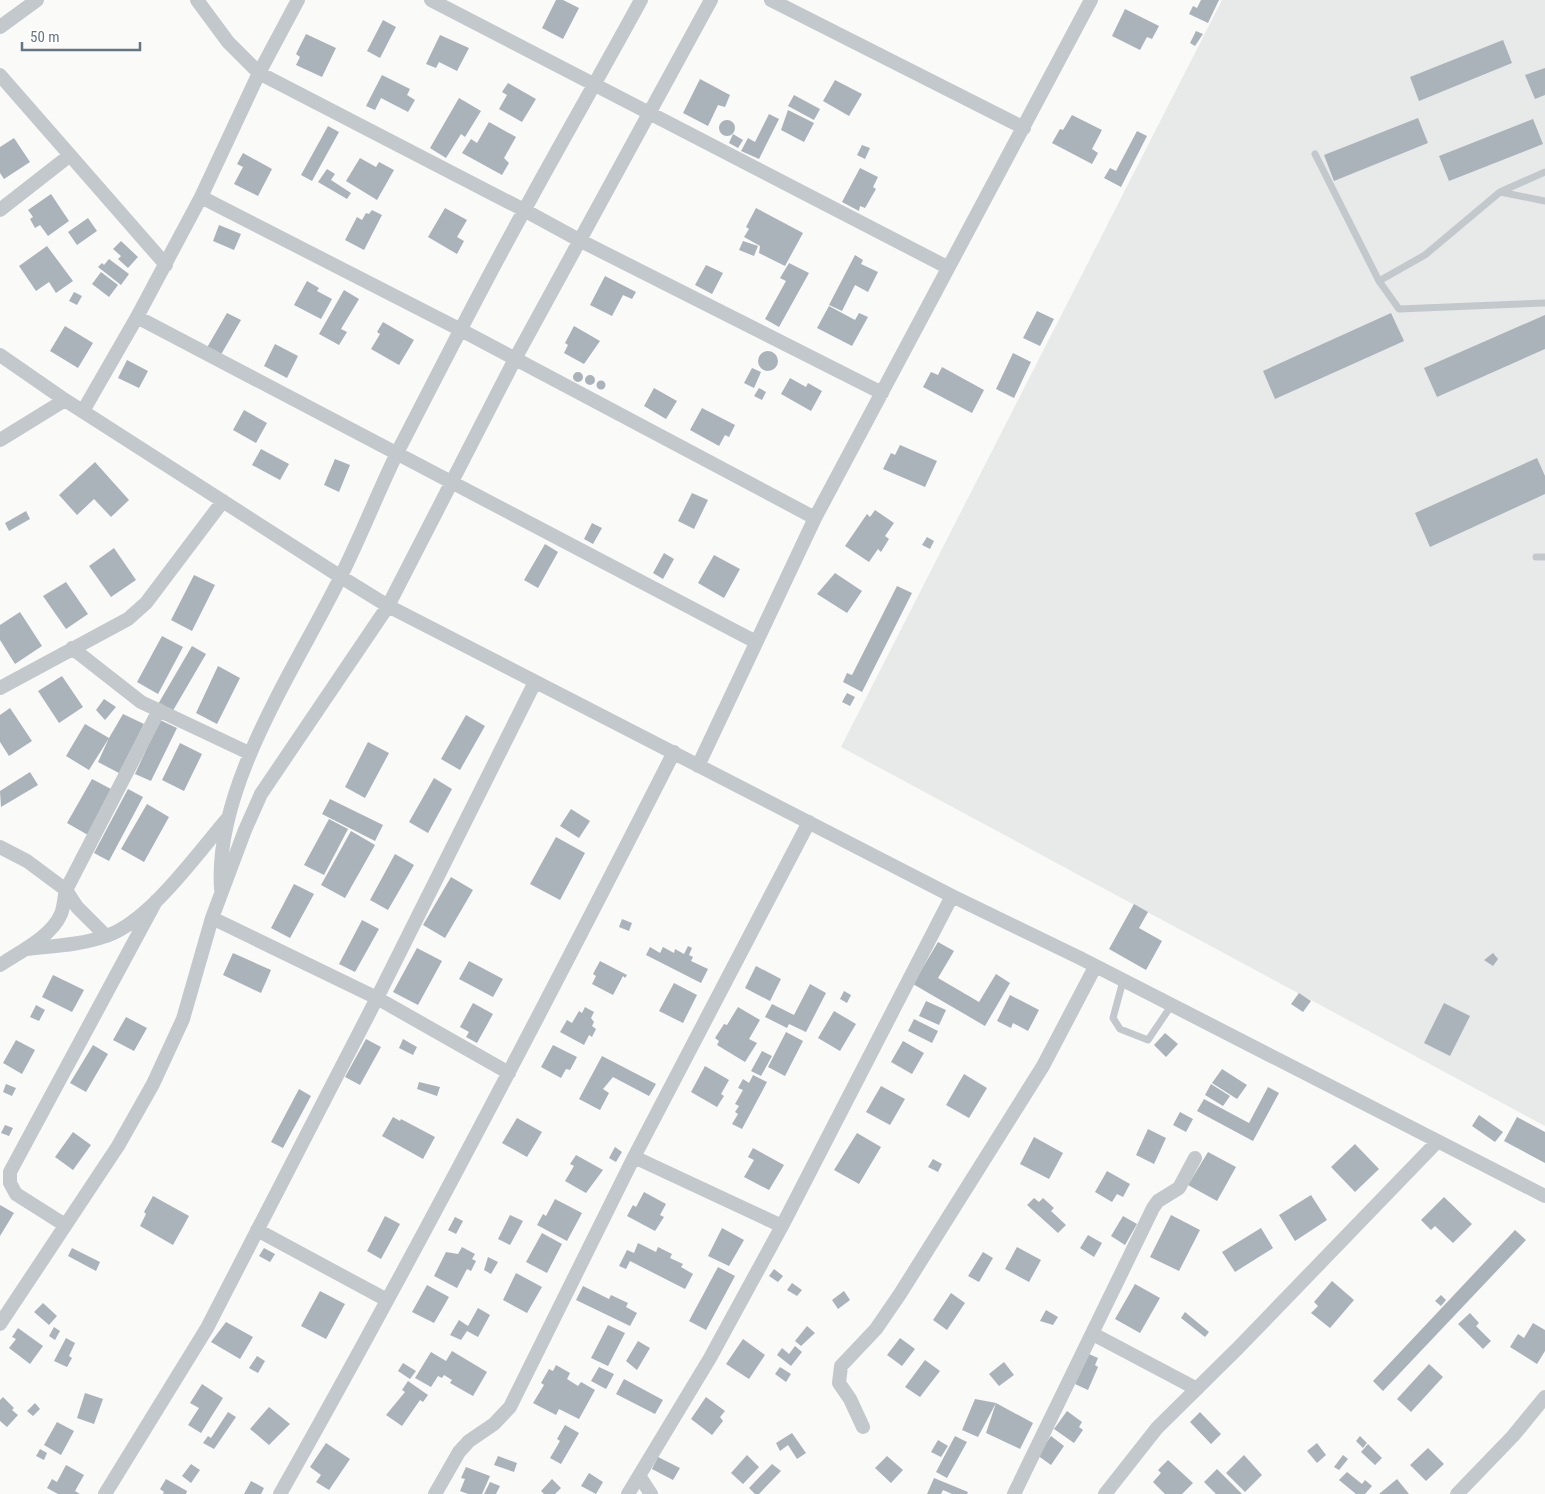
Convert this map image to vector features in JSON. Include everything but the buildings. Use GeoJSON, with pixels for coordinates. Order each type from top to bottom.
{"type":"FeatureCollection","features":[{"type":"Feature","properties":{"kind":"street"},"geometry":{"type":"LineString","coordinates":[[0,26],[37,0]]}},
{"type":"Feature","properties":{"kind":"street"},"geometry":{"type":"LineString","coordinates":[[197,0],[228,42],[258,73],[579,240],[882,393]]}},
{"type":"Feature","properties":{"kind":"street"},"geometry":{"type":"LineString","coordinates":[[83,411],[166,265],[201,197],[258,73],[298,0]]}},
{"type":"Feature","properties":{"kind":"street"},"geometry":{"type":"LineString","coordinates":[[431,0],[948,267]]}},
{"type":"Feature","properties":{"kind":"street"},"geometry":{"type":"LineString","coordinates":[[221,894],[219,866],[229,816],[250,754],[341,577],[397,454],[461,330],[524,210],[595,85],[640,0]]}},
{"type":"Feature","properties":{"kind":"street"},"geometry":{"type":"LineString","coordinates":[[1,1320],[118,1146],[152,1084],[183,1019],[212,918],[245,830],[261,794],[388,606],[453,484],[515,359],[711,0]]}},
{"type":"Feature","properties":{"kind":"street"},"geometry":{"type":"LineString","coordinates":[[771,0],[1024,128]]}},
{"type":"Feature","properties":{"kind":"street"},"geometry":{"type":"LineString","coordinates":[[698,766],[816,518],[948,267],[1024,128],[1088,1]]}},
{"type":"Feature","properties":{"kind":"street"},"geometry":{"type":"LineString","coordinates":[[0,75],[166,265]]}},
{"type":"Feature","properties":{"kind":"street"},"geometry":{"type":"LineString","coordinates":[[0,210],[69,156]]}},
{"type":"Feature","properties":{"kind":"street"},"geometry":{"type":"LineString","coordinates":[[201,197],[461,330],[816,518]]}},
{"type":"Feature","properties":{"kind":"street"},"geometry":{"type":"LineString","coordinates":[[137,317],[756,642]]}},
{"type":"Feature","properties":{"kind":"street"},"geometry":{"type":"LineString","coordinates":[[0,355],[65,400],[388,606],[952,896],[1545,1196]]}},
{"type":"Feature","properties":{"kind":"street"},"geometry":{"type":"LineString","coordinates":[[0,440],[65,400]]}},
{"type":"Feature","properties":{"kind":"street"},"geometry":{"type":"LineString","coordinates":[[0,688],[128,619],[146,603],[223,501]]}},
{"type":"Feature","properties":{"kind":"street"},"geometry":{"type":"LineString","coordinates":[[72,648],[141,702],[250,754]]}},
{"type":"Feature","properties":{"kind":"street"},"geometry":{"type":"LineString","coordinates":[[105,1494],[207,1328],[377,998],[535,682]]}},
{"type":"Feature","properties":{"kind":"street"},"geometry":{"type":"LineString","coordinates":[[0,965],[44,935],[56,923],[62,912],[66,890],[159,710]]}},
{"type":"Feature","properties":{"kind":"street"},"geometry":{"type":"LineString","coordinates":[[280,1494],[371,1334],[387,1300],[509,1074],[674,752]]}},
{"type":"Feature","properties":{"kind":"street"},"geometry":{"type":"LineString","coordinates":[[23,950],[76,943],[106,936],[128,925],[156,900],[229,816]]}},
{"type":"Feature","properties":{"kind":"street"},"geometry":{"type":"LineString","coordinates":[[435,1494],[460,1452],[469,1441],[494,1424],[510,1407],[634,1157],[809,822]]}},
{"type":"Feature","properties":{"kind":"street"},"geometry":{"type":"LineString","coordinates":[[0,847],[26,860],[66,890],[77,907],[106,936]]}},
{"type":"Feature","properties":{"kind":"street"},"geometry":{"type":"LineString","coordinates":[[628,1494],[710,1358],[782,1226],[952,896]]}},
{"type":"Feature","properties":{"kind":"street"},"geometry":{"type":"LineString","coordinates":[[66,1225],[16,1194],[10,1183],[10,1172],[156,900]]}},
{"type":"Feature","properties":{"kind":"street"},"geometry":{"type":"LineString","coordinates":[[212,918],[377,998],[509,1074]]}},
{"type":"Feature","properties":{"kind":"street"},"geometry":{"type":"LineString","coordinates":[[863,1427],[850,1400],[839,1383],[841,1366],[876,1329],[900,1294],[1043,1066],[1095,967]]}},
{"type":"Feature","properties":{"kind":"street"},"geometry":{"type":"LineString","coordinates":[[1105,1494],[1157,1428],[1437,1142]]}},
{"type":"Feature","properties":{"kind":"street"},"geometry":{"type":"LineString","coordinates":[[634,1157],[782,1226]]}},
{"type":"Feature","properties":{"kind":"street"},"geometry":{"type":"LineString","coordinates":[[1014,1494],[1153,1208],[1158,1201],[1180,1188],[1195,1158]]}},
{"type":"Feature","properties":{"kind":"street"},"geometry":{"type":"LineString","coordinates":[[257,1230],[387,1300]]}},
{"type":"Feature","properties":{"kind":"street"},"geometry":{"type":"LineString","coordinates":[[1093,1334],[1197,1389]]}},
{"type":"Feature","properties":{"kind":"street"},"geometry":{"type":"LineString","coordinates":[[1457,1494],[1513,1436],[1545,1397]]}},
{"type":"Feature","properties":{"kind":"street"},"geometry":{"type":"LineString","coordinates":[[640,1477],[651,1494]]}},
{"type":"Feature","properties":{"kind":"lane"},"geometry":{"type":"LineString","coordinates":[[1315,154],[1379,281],[1399,309],[1545,303]]}},
{"type":"Feature","properties":{"kind":"lane"},"geometry":{"type":"LineString","coordinates":[[1379,281],[1425,256],[1500,192],[1545,172]]}},
{"type":"Feature","properties":{"kind":"lane"},"geometry":{"type":"LineString","coordinates":[[1500,192],[1545,201]]}},
{"type":"Feature","properties":{"kind":"lane"},"geometry":{"type":"LineString","coordinates":[[1536,556],[1545,557]]}},
{"type":"Feature","properties":{"kind":"lane"},"geometry":{"type":"LineString","coordinates":[[1123,981],[1114,1018],[1120,1029],[1148,1040],[1171,1006]]}},
{"type":"Feature","properties":{"kind":"shaded area"},"geometry":{"type":"Polygon","coordinates":[[[1222,0],[1545,0],[1545,1126],[841,747],[1222,0]]]}}]}
